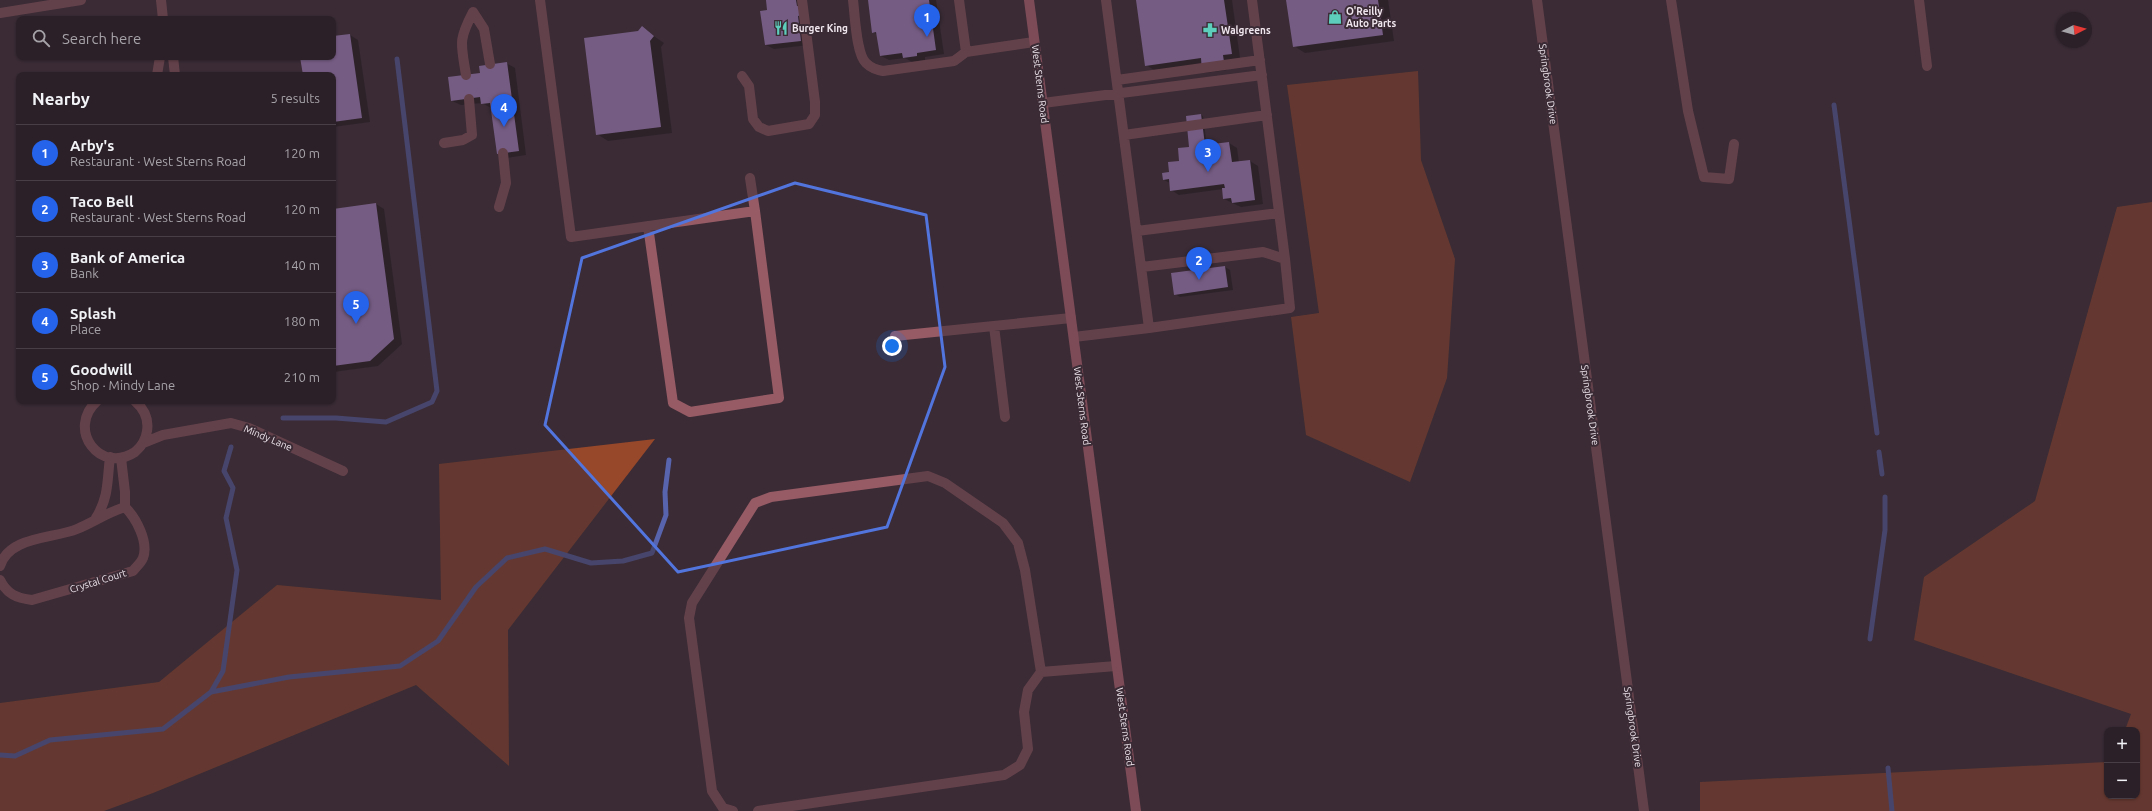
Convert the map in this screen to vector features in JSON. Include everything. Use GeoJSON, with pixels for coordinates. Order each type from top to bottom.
{"type":"FeatureCollection","features":[{"type":"Feature","properties":{"kind":"main road","name":"West Sterns Road"},"geometry":{"type":"LineString","coordinates":[[1029,0],[1136,811]]}},
{"type":"Feature","properties":{"kind":"street"},"geometry":{"type":"LineString","coordinates":[[0,13],[81,0]]}},
{"type":"Feature","properties":{"kind":"street"},"geometry":{"type":"LineString","coordinates":[[161,0],[163,16]]}},
{"type":"Feature","properties":{"kind":"street"},"geometry":{"type":"LineString","coordinates":[[540,0],[571,237],[755,210]]}},
{"type":"Feature","properties":{"kind":"street"},"geometry":{"type":"LineString","coordinates":[[742,76],[749,86],[752,119],[758,127],[768,131],[808,124],[815,115],[815,102],[802,0]]}},
{"type":"Feature","properties":{"kind":"street"},"geometry":{"type":"LineString","coordinates":[[853,0],[860,51],[865,63],[874,69],[883,71],[954,61],[966,52],[1034,42]]}},
{"type":"Feature","properties":{"kind":"street"},"geometry":{"type":"LineString","coordinates":[[959,0],[966,52]]}},
{"type":"Feature","properties":{"kind":"street"},"geometry":{"type":"LineString","coordinates":[[1106,0],[1149,328]]}},
{"type":"Feature","properties":{"kind":"street"},"geometry":{"type":"LineString","coordinates":[[1074,337],[1290,308],[1252,0]]}},
{"type":"Feature","properties":{"kind":"street","name":"Springbrook Drive"},"geometry":{"type":"LineString","coordinates":[[1537,0],[1644,811]]}},
{"type":"Feature","properties":{"kind":"street"},"geometry":{"type":"LineString","coordinates":[[1671,0],[1688,111],[1704,177],[1729,179],[1734,144]]}},
{"type":"Feature","properties":{"kind":"street"},"geometry":{"type":"LineString","coordinates":[[1919,0],[1927,66]]}},
{"type":"Feature","properties":{"kind":"street"},"geometry":{"type":"LineString","coordinates":[[466,75],[461,42],[462,34],[473,12],[484,29],[490,64]]}},
{"type":"Feature","properties":{"kind":"street"},"geometry":{"type":"LineString","coordinates":[[158,72],[160,60]]}},
{"type":"Feature","properties":{"kind":"street"},"geometry":{"type":"LineString","coordinates":[[173,60],[175,72]]}},
{"type":"Feature","properties":{"kind":"street"},"geometry":{"type":"LineString","coordinates":[[1117,80],[1260,60]]}},
{"type":"Feature","properties":{"kind":"street"},"geometry":{"type":"LineString","coordinates":[[1043,103],[1262,75]]}},
{"type":"Feature","properties":{"kind":"street"},"geometry":{"type":"LineString","coordinates":[[444,143],[463,140],[472,135],[469,99]]}},
{"type":"Feature","properties":{"kind":"street"},"geometry":{"type":"LineString","coordinates":[[1124,135],[1267,115]]}},
{"type":"Feature","properties":{"kind":"street"},"geometry":{"type":"LineString","coordinates":[[499,207],[506,183],[503,153]]}},
{"type":"Feature","properties":{"kind":"street"},"geometry":{"type":"LineString","coordinates":[[648,226],[673,403],[690,412],[779,398],[750,178]]}},
{"type":"Feature","properties":{"kind":"street"},"geometry":{"type":"LineString","coordinates":[[1137,231],[1279,213]]}},
{"type":"Feature","properties":{"kind":"street"},"geometry":{"type":"LineString","coordinates":[[1142,267],[1262,252],[1285,259]]}},
{"type":"Feature","properties":{"kind":"street"},"geometry":{"type":"LineString","coordinates":[[895,336],[1071,318]]}},
{"type":"Feature","properties":{"kind":"street"},"geometry":{"type":"LineString","coordinates":[[994,326],[1006,417]]}},
{"type":"Feature","properties":{"kind":"street"},"geometry":{"type":"LineString","coordinates":[[0,566],[2,558],[21,545],[76,530],[96,518],[125,507],[125,492],[121,458],[110,457],[93,448],[84,432],[87,413],[94,404]]}},
{"type":"Feature","properties":{"kind":"street"},"geometry":{"type":"LineString","coordinates":[[138,404],[144,411],[147,418],[147,431],[143,443]]}},
{"type":"Feature","properties":{"kind":"street","name":"Mindy Lane"},"geometry":{"type":"LineString","coordinates":[[121,458],[129,455],[143,443],[163,435],[231,423],[249,428],[343,470]]}},
{"type":"Feature","properties":{"kind":"street"},"geometry":{"type":"LineString","coordinates":[[96,518],[104,505],[107,492],[110,457]]}},
{"type":"Feature","properties":{"kind":"street"},"geometry":{"type":"LineString","coordinates":[[733,811],[723,808],[712,791],[689,618],[692,603],[755,503],[771,497],[928,476],[945,483],[1003,523],[1018,543],[1025,570],[1040,672],[1028,690],[1024,712],[1028,749],[1020,765],[1004,775],[758,811]]}},
{"type":"Feature","properties":{"kind":"street","name":"Crystal Court"},"geometry":{"type":"LineString","coordinates":[[0,580],[6,591],[17,598],[32,600],[133,571],[142,559],[144,548],[141,534],[132,514],[125,507]]}},
{"type":"Feature","properties":{"kind":"street"},"geometry":{"type":"LineString","coordinates":[[1040,672],[1116,666]]}},
{"type":"Feature","properties":{"kind":"highlighted area"},"geometry":{"type":"Polygon","coordinates":[[[795,183],[926,215],[945,367],[887,527],[678,572],[545,425],[582,258],[795,183]]]}},
{"type":"Feature","properties":{"kind":"shaded area"},"geometry":{"type":"Polygon","coordinates":[[[1418,71],[1421,160],[1455,259],[1447,378],[1410,482],[1306,435],[1291,317],[1319,313],[1287,85],[1418,71]]]}},
{"type":"Feature","properties":{"kind":"shaded area"},"geometry":{"type":"Polygon","coordinates":[[[2152,202],[2152,811],[1700,811],[1700,782],[2104,762],[2104,799],[2140,799],[2140,727],[2126,727],[2131,714],[1914,640],[1924,577],[2035,501],[2117,207],[2152,202]]]}},
{"type":"Feature","properties":{"kind":"shaded area"},"geometry":{"type":"Polygon","coordinates":[[[655,439],[508,630],[509,766],[416,685],[153,793],[104,811],[0,811],[0,703],[159,682],[277,585],[441,600],[439,464],[655,439]]]}},
{"type":"Feature","properties":{"kind":"building","name":"Burger King"},"geometry":{"type":"Polygon","coordinates":[[[766,0],[796,0],[797,6],[800,6],[802,15],[798,16],[801,41],[765,45],[760,11],[767,10],[766,0]]]}},
{"type":"Feature","properties":{"kind":"building"},"geometry":{"type":"Polygon","coordinates":[[[868,0],[929,0],[936,50],[917,53],[917,56],[903,58],[902,53],[880,56],[876,32],[872,33],[868,0]]]}},
{"type":"Feature","properties":{"kind":"building","name":"Walgreens"},"geometry":{"type":"Polygon","coordinates":[[[1136,0],[1224,0],[1232,54],[1223,55],[1225,69],[1202,72],[1201,58],[1145,66],[1136,0]]]}},
{"type":"Feature","properties":{"kind":"building","name":"O'Reilly Auto Parts"},"geometry":{"type":"Polygon","coordinates":[[[1286,0],[1378,0],[1383,35],[1293,47],[1286,0]]]}},
{"type":"Feature","properties":{"kind":"building"},"geometry":{"type":"Polygon","coordinates":[[[642,26],[654,36],[650,41],[661,127],[596,135],[584,38],[638,31],[642,26]]]}},
{"type":"Feature","properties":{"kind":"building"},"geometry":{"type":"Polygon","coordinates":[[[350,34],[362,118],[336,122],[336,72],[302,72],[300,60],[336,60],[336,36],[350,34]]]}},
{"type":"Feature","properties":{"kind":"building"},"geometry":{"type":"Polygon","coordinates":[[[507,62],[519,151],[497,154],[490,103],[481,104],[480,97],[451,101],[448,77],[480,73],[479,66],[507,62]]]}},
{"type":"Feature","properties":{"kind":"building"},"geometry":{"type":"Polygon","coordinates":[[[1201,114],[1205,145],[1229,142],[1232,162],[1250,160],[1255,200],[1232,203],[1231,198],[1223,199],[1222,188],[1225,188],[1224,184],[1170,191],[1169,179],[1163,180],[1162,173],[1169,172],[1168,162],[1179,161],[1178,148],[1189,147],[1186,116],[1201,114]]]}},
{"type":"Feature","properties":{"kind":"building"},"geometry":{"type":"Polygon","coordinates":[[[376,203],[394,339],[370,361],[336,366],[336,209],[376,203]]]}},
{"type":"Feature","properties":{"kind":"building"},"geometry":{"type":"Polygon","coordinates":[[[1225,266],[1228,287],[1174,295],[1171,273],[1225,266]]]}},
{"type":"Feature","properties":{"kind":"waterway"},"geometry":{"type":"LineString","coordinates":[[283,418],[336,418],[386,422],[432,402],[437,391],[397,59]]}},
{"type":"Feature","properties":{"kind":"waterway"},"geometry":{"type":"LineString","coordinates":[[1834,105],[1877,433]]}},
{"type":"Feature","properties":{"kind":"waterway"},"geometry":{"type":"LineString","coordinates":[[0,755],[15,756],[50,740],[163,729],[211,692],[223,671],[237,570],[226,518],[233,488],[224,471],[231,447]]}},
{"type":"Feature","properties":{"kind":"waterway"},"geometry":{"type":"LineString","coordinates":[[1879,452],[1882,474]]}},
{"type":"Feature","properties":{"kind":"waterway"},"geometry":{"type":"LineString","coordinates":[[211,692],[289,677],[400,666],[438,641],[476,587],[507,558],[545,549],[591,563],[623,561],[652,553],[666,515],[665,492],[669,460]]}},
{"type":"Feature","properties":{"kind":"waterway"},"geometry":{"type":"LineString","coordinates":[[1870,639],[1885,530],[1885,497]]}},
{"type":"Feature","properties":{"kind":"waterway"},"geometry":{"type":"LineString","coordinates":[[1888,768],[1892,811]]}},
{"type":"Feature","properties":{"kind":"place","name":"O'Reilly Auto Parts"},"geometry":{"type":"Point","coordinates":[1335,17]}},
{"type":"Feature","properties":{"kind":"place","name":"Burger King"},"geometry":{"type":"Point","coordinates":[781,28]}},
{"type":"Feature","properties":{"kind":"place","name":"Walgreens"},"geometry":{"type":"Point","coordinates":[1210,30]}},
{"type":"Feature","properties":{"kind":"place","name":"Arby's"},"geometry":{"type":"Point","coordinates":[927,37]}},
{"type":"Feature","properties":{"kind":"place","name":"Splash"},"geometry":{"type":"Point","coordinates":[504,127]}},
{"type":"Feature","properties":{"kind":"place","name":"Bank of America"},"geometry":{"type":"Point","coordinates":[1208,172]}},
{"type":"Feature","properties":{"kind":"place","name":"Taco Bell"},"geometry":{"type":"Point","coordinates":[1199,280]}},
{"type":"Feature","properties":{"kind":"place","name":"Goodwill"},"geometry":{"type":"Point","coordinates":[356,324]}}]}
